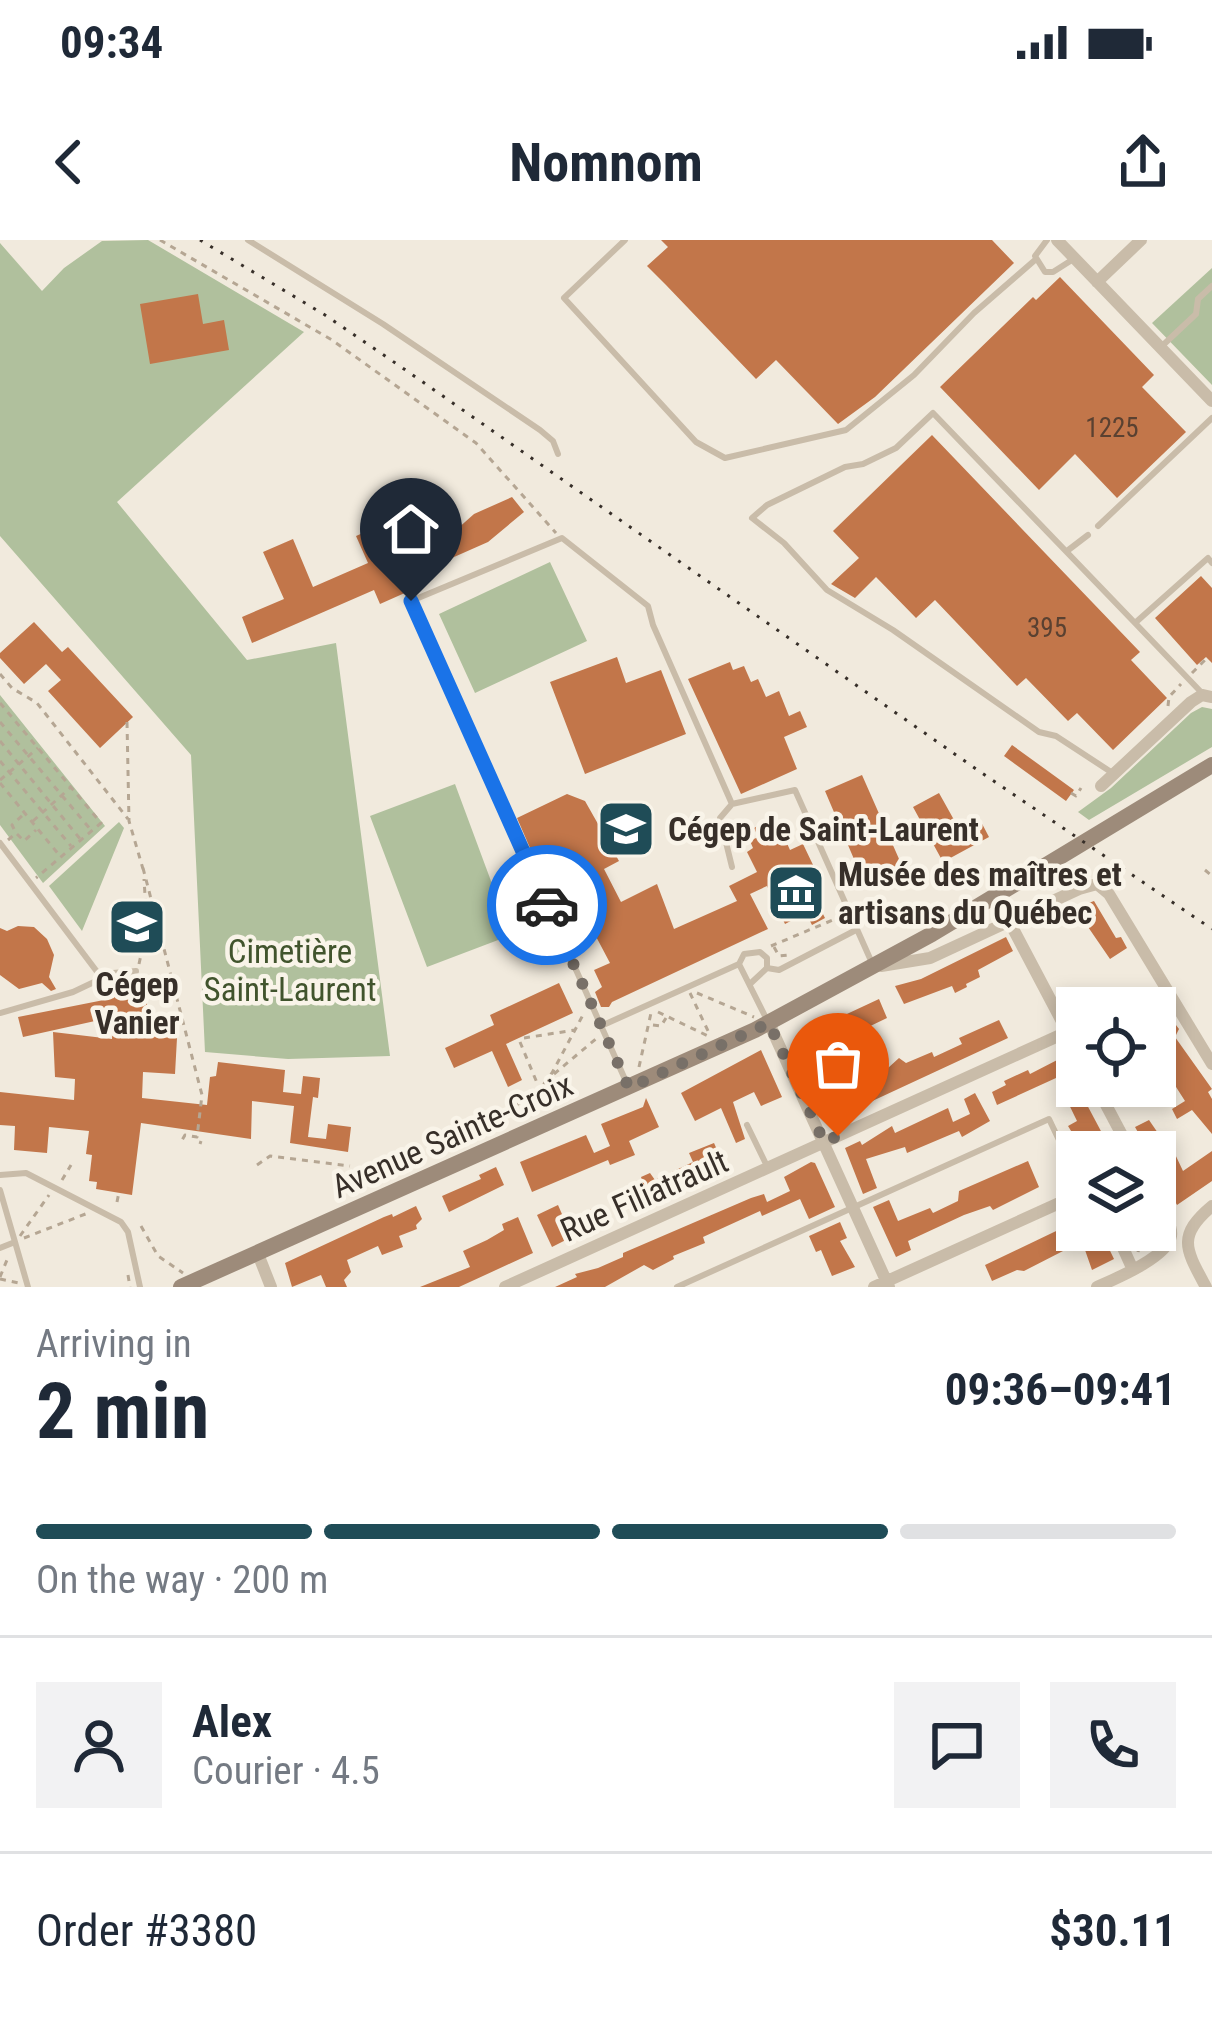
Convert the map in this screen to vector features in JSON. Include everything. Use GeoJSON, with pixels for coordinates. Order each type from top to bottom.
{"type":"FeatureCollection","features":[{"type":"Feature","properties":{"kind":"main road","name":"Avenue Sainte-Croix"},"geometry":{"type":"LineString","coordinates":[[182,1281],[257,1254],[874,967],[1212,765]]}},
{"type":"Feature","properties":{"kind":"street"},"geometry":{"type":"LineString","coordinates":[[1057,240],[1212,401]]}},
{"type":"Feature","properties":{"kind":"street"},"geometry":{"type":"LineString","coordinates":[[1097,282],[1141,240]]}},
{"type":"Feature","properties":{"kind":"street"},"geometry":{"type":"LineString","coordinates":[[1101,786],[1207,696]]}},
{"type":"Feature","properties":{"kind":"street","name":"Avenue Sainte-Croix"},"geometry":{"type":"LineString","coordinates":[[874,967],[928,959],[1079,889],[1099,885],[1109,894],[1212,1064]]}},
{"type":"Feature","properties":{"kind":"street"},"geometry":{"type":"LineString","coordinates":[[1010,921],[1056,1011]]}},
{"type":"Feature","properties":{"kind":"street"},"geometry":{"type":"LineString","coordinates":[[761,1020],[824,1142],[883,1285],[1056,1205]]}},
{"type":"Feature","properties":{"kind":"street","name":"Rue Filiatrault"},"geometry":{"type":"LineString","coordinates":[[505,1287],[1056,1037]]}},
{"type":"Feature","properties":{"kind":"street"},"geometry":{"type":"LineString","coordinates":[[1205,1287],[1189,1255],[1188,1236],[1212,1206]]}},
{"type":"Feature","properties":{"kind":"street"},"geometry":{"type":"LineString","coordinates":[[1127,1251],[1135,1265]]}},
{"type":"Feature","properties":{"kind":"street"},"geometry":{"type":"LineString","coordinates":[[1097,1287],[1158,1251]]}},
{"type":"Feature","properties":{"kind":"street"},"geometry":{"type":"LineString","coordinates":[[257,1254],[271,1287]]}},
{"type":"Feature","properties":{"kind":"lane"},"geometry":{"type":"LineString","coordinates":[[248,240],[540,430],[553,441],[558,454]]}},
{"type":"Feature","properties":{"kind":"lane"},"geometry":{"type":"LineString","coordinates":[[625,240],[564,298],[696,442],[725,458],[845,430],[914,375],[974,313],[1035,260],[1047,240]]}},
{"type":"Feature","properties":{"kind":"lane"},"geometry":{"type":"LineString","coordinates":[[1035,260],[1048,273],[1075,258]]}},
{"type":"Feature","properties":{"kind":"lane"},"geometry":{"type":"LineString","coordinates":[[1160,347],[1196,314],[1198,299],[1212,286]]}},
{"type":"Feature","properties":{"kind":"lane"},"geometry":{"type":"LineString","coordinates":[[1113,775],[1056,736],[1039,732],[827,590],[784,543],[752,518],[845,467],[896,448],[933,413],[1207,696]]}},
{"type":"Feature","properties":{"kind":"lane"},"geometry":{"type":"LineString","coordinates":[[1098,526],[1212,418]]}},
{"type":"Feature","properties":{"kind":"lane"},"geometry":{"type":"LineString","coordinates":[[1066,552],[1088,535]]}},
{"type":"Feature","properties":{"kind":"lane"},"geometry":{"type":"LineString","coordinates":[[633,1082],[602,1026],[411,601],[562,538],[648,606],[732,804]]}},
{"type":"Feature","properties":{"kind":"lane"},"geometry":{"type":"LineString","coordinates":[[1135,622],[1208,558],[1212,563]]}},
{"type":"Feature","properties":{"kind":"lane"},"geometry":{"type":"LineString","coordinates":[[732,867],[720,818],[732,804],[795,790],[874,967]]}},
{"type":"Feature","properties":{"kind":"lane"},"geometry":{"type":"LineString","coordinates":[[1,844],[100,977]]}},
{"type":"Feature","properties":{"kind":"lane"},"geometry":{"type":"LineString","coordinates":[[767,968],[779,970],[856,930]]}},
{"type":"Feature","properties":{"kind":"lane"},"geometry":{"type":"LineString","coordinates":[[602,1026],[739,964],[744,954],[760,952],[767,958],[767,968],[751,983]]}},
{"type":"Feature","properties":{"kind":"lane"},"geometry":{"type":"LineString","coordinates":[[739,964],[751,983],[761,1020]]}},
{"type":"Feature","properties":{"kind":"lane"},"geometry":{"type":"LineString","coordinates":[[0,1013],[73,992],[100,977],[136,971]]}},
{"type":"Feature","properties":{"kind":"lane"},"geometry":{"type":"LineString","coordinates":[[677,1287],[1048,1119],[1056,1135]]}},
{"type":"Feature","properties":{"kind":"lane"},"geometry":{"type":"LineString","coordinates":[[747,1125],[765,1162]]}},
{"type":"Feature","properties":{"kind":"lane"},"geometry":{"type":"LineString","coordinates":[[0,1175],[26,1173],[122,1222],[140,1287]]}},
{"type":"Feature","properties":{"kind":"lane"},"geometry":{"type":"LineString","coordinates":[[0,1190],[21,1238],[25,1285]]}},
{"type":"Feature","properties":{"kind":"lane"},"geometry":{"type":"LineString","coordinates":[[0,1248],[21,1238]]}},
{"type":"Feature","properties":{"kind":"path"},"geometry":{"type":"LineString","coordinates":[[160,240],[332,340],[460,431],[562,538]]}},
{"type":"Feature","properties":{"kind":"path"},"geometry":{"type":"LineString","coordinates":[[1167,713],[1168,697],[1208,658]]}},
{"type":"Feature","properties":{"kind":"path"},"geometry":{"type":"LineString","coordinates":[[0,674],[12,688],[37,703],[129,821]]}},
{"type":"Feature","properties":{"kind":"path"},"geometry":{"type":"LineString","coordinates":[[1,706],[101,823],[30,883]]}},
{"type":"Feature","properties":{"kind":"path"},"geometry":{"type":"LineString","coordinates":[[0,722],[92,831]]}},
{"type":"Feature","properties":{"kind":"path"},"geometry":{"type":"LineString","coordinates":[[128,722],[129,821],[202,1095],[197,1137],[184,1135],[181,1142]]}},
{"type":"Feature","properties":{"kind":"path"},"geometry":{"type":"LineString","coordinates":[[0,740],[81,840]]}},
{"type":"Feature","properties":{"kind":"path"},"geometry":{"type":"LineString","coordinates":[[38,748],[0,782],[61,857]]}},
{"type":"Feature","properties":{"kind":"path"},"geometry":{"type":"LineString","coordinates":[[0,761],[72,848]]}},
{"type":"Feature","properties":{"kind":"path"},"geometry":{"type":"LineString","coordinates":[[32,822],[71,787]]}},
{"type":"Feature","properties":{"kind":"path"},"geometry":{"type":"LineString","coordinates":[[1072,793],[1076,796],[1081,788]]}},
{"type":"Feature","properties":{"kind":"path"},"geometry":{"type":"LineString","coordinates":[[25,813],[12,825],[16,833],[23,841],[37,828]]}},
{"type":"Feature","properties":{"kind":"path"},"geometry":{"type":"LineString","coordinates":[[1,844],[16,833]]}},
{"type":"Feature","properties":{"kind":"path"},"geometry":{"type":"LineString","coordinates":[[136,971],[147,927],[143,868]]}},
{"type":"Feature","properties":{"kind":"path"},"geometry":{"type":"LineString","coordinates":[[1205,870],[1212,876]]}},
{"type":"Feature","properties":{"kind":"path"},"geometry":{"type":"LineString","coordinates":[[787,941],[789,956],[779,956],[772,945],[840,917]]}},
{"type":"Feature","properties":{"kind":"path"},"geometry":{"type":"LineString","coordinates":[[633,1082],[651,1024],[651,1008],[711,1037],[690,991],[761,1020]]}},
{"type":"Feature","properties":{"kind":"path"},"geometry":{"type":"LineString","coordinates":[[430,1161],[540,1090],[584,1012]]}},
{"type":"Feature","properties":{"kind":"path"},"geometry":{"type":"LineString","coordinates":[[651,1024],[659,1027],[666,1018]]}},
{"type":"Feature","properties":{"kind":"path"},"geometry":{"type":"LineString","coordinates":[[540,1090],[522,1040],[574,1030]]}},
{"type":"Feature","properties":{"kind":"path"},"geometry":{"type":"LineString","coordinates":[[548,1079],[597,1038]]}},
{"type":"Feature","properties":{"kind":"path"},"geometry":{"type":"LineString","coordinates":[[257,1165],[270,1156],[350,1166]]}},
{"type":"Feature","properties":{"kind":"path"},"geometry":{"type":"LineString","coordinates":[[62,1182],[71,1165]]}},
{"type":"Feature","properties":{"kind":"path"},"geometry":{"type":"LineString","coordinates":[[117,1202],[119,1192]]}},
{"type":"Feature","properties":{"kind":"path"},"geometry":{"type":"LineString","coordinates":[[21,1238],[50,1193]]}},
{"type":"Feature","properties":{"kind":"path"},"geometry":{"type":"LineString","coordinates":[[21,1238],[90,1212]]}},
{"type":"Feature","properties":{"kind":"path"},"geometry":{"type":"LineString","coordinates":[[141,1226],[158,1256],[182,1281]]}},
{"type":"Feature","properties":{"kind":"path"},"geometry":{"type":"LineString","coordinates":[[1135,1265],[1138,1251]]}},
{"type":"Feature","properties":{"kind":"path"},"geometry":{"type":"LineString","coordinates":[[0,1279],[10,1253]]}},
{"type":"Feature","properties":{"kind":"path"},"geometry":{"type":"LineString","coordinates":[[0,1279],[25,1285]]}},
{"type":"Feature","properties":{"kind":"path"},"geometry":{"type":"LineString","coordinates":[[0,1279],[5,1287]]}},
{"type":"Feature","properties":{"kind":"green space","name":"Cimetière Saint-Laurent"},"geometry":{"type":"Polygon","coordinates":[[[148,240],[304,332],[117,502],[247,660],[336,643],[390,1056],[288,1059],[205,1052],[191,755],[0,536],[0,243],[42,291],[102,241],[148,240]]]}},
{"type":"Feature","properties":{"kind":"green space"},"geometry":{"type":"Polygon","coordinates":[[[1212,268],[1212,385],[1152,323],[1212,268]]]}},
{"type":"Feature","properties":{"kind":"green space"},"geometry":{"type":"Polygon","coordinates":[[[550,562],[587,641],[475,693],[439,614],[550,562]]]}},
{"type":"Feature","properties":{"kind":"green space"},"geometry":{"type":"Polygon","coordinates":[[[0,695],[105,826],[43,883],[0,825],[0,695]]]}},
{"type":"Feature","properties":{"kind":"green space"},"geometry":{"type":"Polygon","coordinates":[[[1202,707],[1212,709],[1212,747],[1089,820],[1078,812],[1111,788],[1202,707]]]}},
{"type":"Feature","properties":{"kind":"green space"},"geometry":{"type":"Polygon","coordinates":[[[455,784],[511,935],[427,967],[370,816],[455,784]]]}},
{"type":"Feature","properties":{"kind":"green space"},"geometry":{"type":"Polygon","coordinates":[[[119,822],[124,828],[82,931],[49,886],[119,822]]]}},
{"type":"Feature","properties":{"kind":"building"},"geometry":{"type":"Polygon","coordinates":[[[661,240],[992,240],[1014,263],[875,397],[838,424],[776,360],[756,379],[647,266],[668,247],[661,240]]]}},
{"type":"Feature","properties":{"kind":"building"},"geometry":{"type":"Polygon","coordinates":[[[1060,277],[1154,375],[1142,387],[1186,432],[1117,498],[1075,454],[1039,490],[940,387],[1060,277]]]}},
{"type":"Feature","properties":{"kind":"building"},"geometry":{"type":"Polygon","coordinates":[[[198,294],[203,324],[224,320],[229,350],[150,364],[140,304],[198,294]]]}},
{"type":"Feature","properties":{"kind":"building"},"geometry":{"type":"Polygon","coordinates":[[[932,435],[1140,652],[1131,660],[1167,698],[1113,750],[1077,713],[1068,721],[1026,678],[1017,686],[935,600],[916,618],[876,577],[855,598],[831,584],[859,558],[833,531],[932,435]]]}},
{"type":"Feature","properties":{"kind":"building"},"geometry":{"type":"Polygon","coordinates":[[[512,497],[524,512],[488,542],[445,561],[438,546],[474,514],[512,497]]]}},
{"type":"Feature","properties":{"kind":"building"},"geometry":{"type":"Polygon","coordinates":[[[395,519],[402,536],[388,542],[398,565],[414,558],[425,584],[380,604],[374,590],[252,643],[242,617],[284,599],[263,552],[293,539],[313,587],[368,563],[356,536],[395,519]]]}},
{"type":"Feature","properties":{"kind":"building"},"geometry":{"type":"Polygon","coordinates":[[[1201,576],[1212,588],[1212,663],[1206,657],[1197,665],[1155,618],[1201,576]]]}},
{"type":"Feature","properties":{"kind":"building"},"geometry":{"type":"Polygon","coordinates":[[[34,622],[62,652],[68,647],[133,717],[100,748],[48,691],[61,680],[46,664],[24,684],[0,658],[34,622]]]}},
{"type":"Feature","properties":{"kind":"building"},"geometry":{"type":"Polygon","coordinates":[[[617,657],[626,683],[661,670],[686,734],[585,774],[550,682],[617,657]]]}},
{"type":"Feature","properties":{"kind":"building"},"geometry":{"type":"Polygon","coordinates":[[[730,662],[733,670],[744,666],[751,682],[758,679],[766,697],[779,691],[789,716],[800,711],[807,727],[784,737],[797,769],[741,794],[688,679],[730,662]]]}},
{"type":"Feature","properties":{"kind":"building"},"geometry":{"type":"Polygon","coordinates":[[[1012,745],[1074,790],[1066,801],[1004,756],[1012,745]]]}},
{"type":"Feature","properties":{"kind":"building"},"geometry":{"type":"Polygon","coordinates":[[[862,775],[903,868],[865,885],[825,791],[862,775]]]}},
{"type":"Feature","properties":{"kind":"building"},"geometry":{"type":"Polygon","coordinates":[[[939,793],[958,827],[978,816],[989,837],[943,862],[913,807],[939,793]]]}},
{"type":"Feature","properties":{"kind":"building"},"geometry":{"type":"Polygon","coordinates":[[[567,794],[585,801],[619,861],[604,869],[621,902],[657,884],[674,929],[737,901],[729,886],[757,872],[747,852],[753,848],[750,841],[758,837],[754,828],[767,821],[773,832],[780,828],[790,850],[803,844],[814,867],[802,873],[825,918],[812,925],[806,913],[785,924],[767,886],[750,894],[768,929],[601,1007],[595,992],[602,987],[594,970],[610,963],[564,876],[537,864],[517,818],[567,794]]]}},
{"type":"Feature","properties":{"kind":"building"},"geometry":{"type":"Polygon","coordinates":[[[1094,901],[1127,948],[1110,959],[1075,908],[1094,901]]]}},
{"type":"Feature","properties":{"kind":"building"},"geometry":{"type":"Polygon","coordinates":[[[34,927],[47,939],[54,955],[49,977],[56,989],[51,991],[42,983],[19,989],[0,975],[0,928],[7,931],[34,927]]]}},
{"type":"Feature","properties":{"kind":"building"},"geometry":{"type":"Polygon","coordinates":[[[1006,937],[1013,951],[978,970],[980,977],[967,987],[955,993],[952,986],[904,1004],[895,986],[921,979],[1006,937]]]}},
{"type":"Feature","properties":{"kind":"building"},"geometry":{"type":"Polygon","coordinates":[[[115,980],[172,981],[171,997],[147,997],[147,1016],[178,1020],[175,1074],[143,1072],[142,1098],[207,1105],[210,1077],[216,1076],[218,1062],[285,1070],[283,1092],[301,1094],[303,1076],[320,1078],[308,1137],[326,1139],[328,1124],[351,1127],[348,1152],[290,1143],[294,1106],[252,1101],[251,1139],[141,1123],[132,1195],[96,1189],[97,1182],[89,1181],[89,1131],[49,1127],[47,1153],[14,1150],[15,1126],[0,1125],[0,1092],[74,1100],[75,1079],[55,1077],[53,1032],[112,1039],[113,1017],[23,1037],[18,1017],[114,998],[115,980]]]}},
{"type":"Feature","properties":{"kind":"building"},"geometry":{"type":"Polygon","coordinates":[[[559,983],[573,1013],[506,1044],[522,1080],[508,1087],[492,1051],[454,1068],[445,1048],[494,1025],[490,1015],[559,983]]]}},
{"type":"Feature","properties":{"kind":"building"},"geometry":{"type":"Polygon","coordinates":[[[879,999],[887,1018],[812,1054],[804,1034],[879,999]]]}},
{"type":"Feature","properties":{"kind":"building"},"geometry":{"type":"Polygon","coordinates":[[[999,1020],[1008,1038],[868,1103],[863,1091],[846,1099],[854,1117],[833,1127],[809,1076],[833,1065],[843,1086],[848,1086],[899,1058],[906,1063],[932,1052],[934,1057],[962,1044],[959,1038],[999,1020]]]}},
{"type":"Feature","properties":{"kind":"building"},"geometry":{"type":"Polygon","coordinates":[[[1176,1038],[1212,1089],[1208,1092],[1212,1134],[1192,1110],[1177,1119],[1172,1109],[1185,1101],[1176,1087],[1176,1038]]]}},
{"type":"Feature","properties":{"kind":"building"},"geometry":{"type":"Polygon","coordinates":[[[761,1050],[782,1097],[761,1106],[754,1092],[733,1102],[745,1139],[736,1143],[721,1108],[695,1121],[681,1093],[761,1050]]]}},
{"type":"Feature","properties":{"kind":"building"},"geometry":{"type":"Polygon","coordinates":[[[1056,1061],[1056,1078],[997,1105],[992,1092],[1006,1085],[1004,1081],[1028,1070],[1030,1074],[1056,1061]]]}},
{"type":"Feature","properties":{"kind":"building"},"geometry":{"type":"Polygon","coordinates":[[[975,1093],[990,1121],[962,1137],[959,1131],[907,1153],[905,1147],[866,1159],[877,1188],[863,1194],[845,1148],[860,1141],[862,1145],[892,1126],[895,1133],[948,1108],[953,1122],[970,1114],[964,1099],[975,1093]]]}},
{"type":"Feature","properties":{"kind":"building"},"geometry":{"type":"Polygon","coordinates":[[[646,1098],[659,1127],[629,1141],[635,1155],[610,1165],[608,1160],[532,1192],[520,1162],[586,1135],[594,1153],[610,1146],[601,1124],[643,1107],[646,1098]]]}},
{"type":"Feature","properties":{"kind":"building"},"geometry":{"type":"Polygon","coordinates":[[[1070,1107],[1088,1107],[1101,1131],[1071,1131],[1068,1126],[1077,1121],[1070,1107]]]}},
{"type":"Feature","properties":{"kind":"building"},"geometry":{"type":"Polygon","coordinates":[[[1149,1120],[1157,1131],[1137,1131],[1135,1127],[1149,1120]]]}},
{"type":"Feature","properties":{"kind":"building"},"geometry":{"type":"Polygon","coordinates":[[[714,1143],[722,1169],[648,1200],[641,1177],[650,1173],[655,1180],[693,1162],[689,1153],[714,1143]]]}},
{"type":"Feature","properties":{"kind":"building"},"geometry":{"type":"Polygon","coordinates":[[[1212,1151],[1212,1181],[1177,1205],[1176,1156],[1183,1171],[1212,1151]]]}},
{"type":"Feature","properties":{"kind":"building"},"geometry":{"type":"Polygon","coordinates":[[[1028,1161],[1039,1187],[993,1210],[990,1206],[964,1215],[908,1241],[911,1250],[896,1257],[873,1207],[889,1200],[898,1221],[930,1208],[933,1213],[958,1201],[959,1191],[1028,1161]]]}},
{"type":"Feature","properties":{"kind":"building"},"geometry":{"type":"Polygon","coordinates":[[[811,1162],[835,1207],[809,1219],[800,1199],[703,1237],[705,1243],[653,1270],[644,1265],[605,1287],[555,1287],[751,1198],[764,1194],[767,1202],[790,1191],[784,1177],[811,1162]]]}},
{"type":"Feature","properties":{"kind":"building"},"geometry":{"type":"Polygon","coordinates":[[[496,1167],[504,1185],[449,1212],[442,1196],[496,1167]]]}},
{"type":"Feature","properties":{"kind":"building"},"geometry":{"type":"Polygon","coordinates":[[[558,1205],[565,1221],[601,1205],[607,1219],[552,1247],[537,1215],[558,1205]]]}},
{"type":"Feature","properties":{"kind":"building"},"geometry":{"type":"Polygon","coordinates":[[[416,1206],[422,1219],[417,1229],[399,1236],[403,1247],[382,1255],[378,1246],[347,1260],[351,1272],[344,1280],[347,1287],[326,1287],[321,1275],[292,1287],[285,1263],[416,1206]]]}},
{"type":"Feature","properties":{"kind":"building"},"geometry":{"type":"Polygon","coordinates":[[[518,1217],[533,1253],[459,1287],[420,1287],[470,1267],[463,1251],[504,1230],[502,1224],[518,1217]]]}},
{"type":"Feature","properties":{"kind":"building"},"geometry":{"type":"Polygon","coordinates":[[[840,1222],[847,1238],[840,1241],[855,1267],[832,1276],[809,1236],[840,1222]]]}},
{"type":"Feature","properties":{"kind":"building"},"geometry":{"type":"Polygon","coordinates":[[[1056,1231],[1056,1251],[1063,1251],[992,1281],[985,1265],[1056,1231]]]}},
{"type":"Feature","properties":{"kind":"building"},"geometry":{"type":"Polygon","coordinates":[[[1085,1251],[1110,1251],[1114,1259],[1092,1270],[1085,1251]]]}},
{"type":"Feature","properties":{"kind":"railway"},"geometry":{"type":"LineString","coordinates":[[200,240],[325,315],[1212,929]]}},
{"type":"Feature","properties":{"kind":"way so far"},"geometry":{"type":"LineString","coordinates":[[547,905],[629,1088],[769,1023],[824,1142],[838,1136]]}},
{"type":"Feature","properties":{"kind":"place","name":"Cégep de Saint-Laurent"},"geometry":{"type":"Point","coordinates":[626,829]}},
{"type":"Feature","properties":{"kind":"place","name":"Musée des maîtres et artisans du Québec"},"geometry":{"type":"Point","coordinates":[796,893]}},
{"type":"Feature","properties":{"kind":"place","name":"Cégep Vanier"},"geometry":{"type":"Point","coordinates":[137,927]}},
{"type":"Feature","properties":{"kind":"route"},"geometry":{"type":"LineString","coordinates":[[411,601],[547,905]]}}]}
